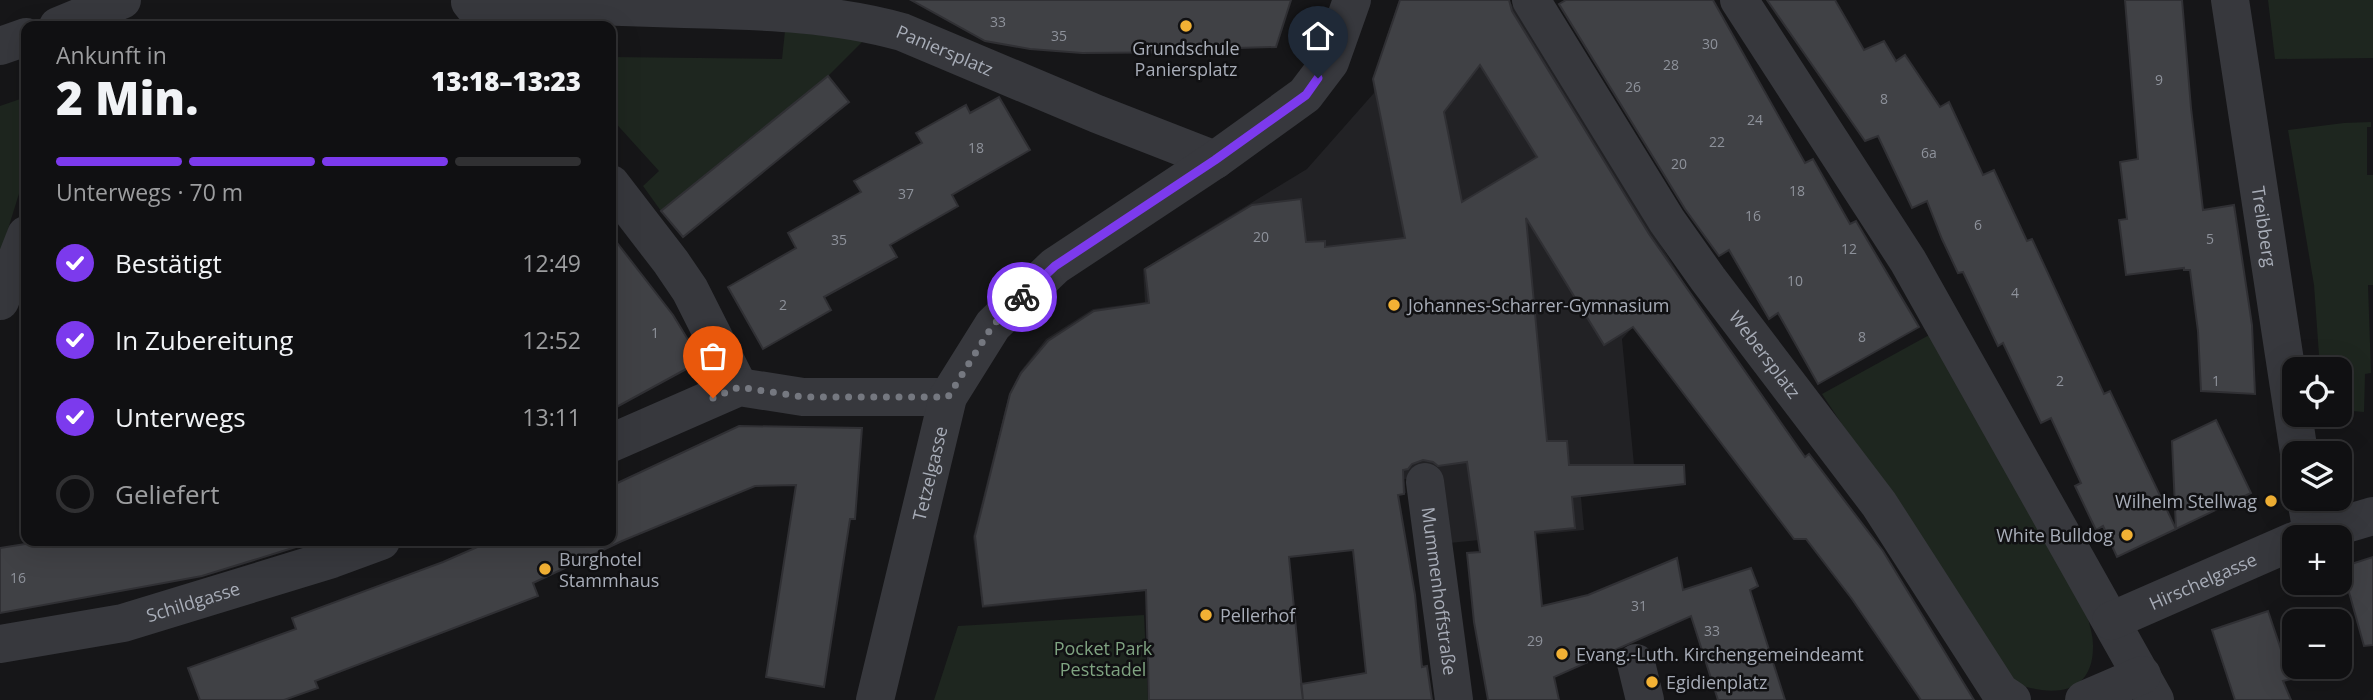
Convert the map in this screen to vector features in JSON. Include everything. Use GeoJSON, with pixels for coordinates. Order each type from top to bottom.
{"type":"FeatureCollection","features":[{"type":"Feature","properties":{"kind":"street"},"geometry":{"type":"LineString","coordinates":[[70,21],[122,0]]}},
{"type":"Feature","properties":{"kind":"street"},"geometry":{"type":"LineString","coordinates":[[1215,160],[1306,95],[1330,62],[1352,0]]}},
{"type":"Feature","properties":{"kind":"street","name":"Webersplatz"},"geometry":{"type":"LineString","coordinates":[[1531,0],[1667,221],[1879,504],[2000,692],[2012,700]]}},
{"type":"Feature","properties":{"kind":"street"},"geometry":{"type":"LineString","coordinates":[[1739,0],[1908,261],[2148,688],[2084,700]]}},
{"type":"Feature","properties":{"kind":"street","name":"Treibberg"},"geometry":{"type":"LineString","coordinates":[[2230,0],[2297,441]]}},
{"type":"Feature","properties":{"kind":"street","name":"Paniersplatz"},"geometry":{"type":"LineString","coordinates":[[468,14],[766,12],[869,23],[902,32],[1215,160]]}},
{"type":"Feature","properties":{"kind":"street"},"geometry":{"type":"LineString","coordinates":[[0,46],[21,39]]}},
{"type":"Feature","properties":{"kind":"street","name":"Tetzelgasse"},"geometry":{"type":"LineString","coordinates":[[875,700],[948,397],[993,325],[1055,266],[1215,160]]}},
{"type":"Feature","properties":{"kind":"street"},"geometry":{"type":"LineString","coordinates":[[616,191],[690,290],[739,387]]}},
{"type":"Feature","properties":{"kind":"street"},"geometry":{"type":"LineString","coordinates":[[0,301],[21,248]]}},
{"type":"Feature","properties":{"kind":"street"},"geometry":{"type":"LineString","coordinates":[[616,441],[739,387],[803,397],[948,397]]}},
{"type":"Feature","properties":{"kind":"street","name":"Mummenhoffstraße"},"geometry":{"type":"LineString","coordinates":[[1426,482],[1454,700]]}},
{"type":"Feature","properties":{"kind":"street","name":"Hirschelgasse"},"geometry":{"type":"LineString","coordinates":[[2317,525],[2373,516]]}},
{"type":"Feature","properties":{"kind":"street","name":"Hirschelgasse"},"geometry":{"type":"LineString","coordinates":[[2111,621],[2282,538]]}},
{"type":"Feature","properties":{"kind":"street","name":"Schildgasse"},"geometry":{"type":"LineString","coordinates":[[0,644],[123,623],[367,546]]}},
{"type":"Feature","properties":{"kind":"street"},"geometry":{"type":"LineString","coordinates":[[1636,663],[1645,700]]}},
{"type":"Feature","properties":{"kind":"shaded area","name":"Johannes-Scharrer-Gymnasium"},"geometry":{"type":"Polygon","coordinates":[[[1399,0],[1509,0],[1690,292],[1633,327],[1622,339],[1634,465],[1578,465],[1584,530],[1449,543],[1441,477],[1404,479],[1406,493],[1230,516],[1143,532],[1146,591],[982,608],[973,537],[1009,394],[1020,372],[1046,339],[1093,309],[1145,302],[1143,269],[1307,169],[1374,93],[1373,78],[1399,0]]]}},
{"type":"Feature","properties":{"kind":"green space"},"geometry":{"type":"Polygon","coordinates":[[[2268,0],[2373,0],[2373,58],[2275,59],[2268,0]]]}},
{"type":"Feature","properties":{"kind":"green space"},"geometry":{"type":"Polygon","coordinates":[[[785,31],[864,40],[828,76],[661,211],[643,186],[659,171],[616,124],[616,57],[782,59],[785,31]]]}},
{"type":"Feature","properties":{"kind":"green space"},"geometry":{"type":"Polygon","coordinates":[[[21,99],[21,187],[0,255],[0,106],[21,99]]]}},
{"type":"Feature","properties":{"kind":"green space"},"geometry":{"type":"Polygon","coordinates":[[[2371,122],[2371,127],[2367,127],[2367,175],[2373,175],[2373,285],[2368,285],[2371,373],[2365,374],[2364,412],[2352,411],[2352,357],[2319,357],[2314,285],[2288,130],[2371,122]]]}},
{"type":"Feature","properties":{"kind":"green space"},"geometry":{"type":"Polygon","coordinates":[[[1931,334],[2088,618],[2093,642],[2091,662],[2086,675],[2078,684],[2067,689],[2040,690],[2012,682],[1822,394],[1931,334]]]}},
{"type":"Feature","properties":{"kind":"green space","name":"Pocket Park Peststadel"},"geometry":{"type":"Polygon","coordinates":[[[1144,615],[1148,700],[934,700],[958,626],[1144,615]]]}},
{"type":"Feature","properties":{"kind":"building","name":"Grundschule Paniersplatz"},"geometry":{"type":"Polygon","coordinates":[[[911,0],[1291,0],[1276,47],[1201,49],[1201,52],[1082,53],[1030,49],[985,41],[911,0]]]}},
{"type":"Feature","properties":{"kind":"building","name":"Johannes-Scharrer-Gymnasium"},"geometry":{"type":"Polygon","coordinates":[[[1400,0],[1509,0],[1512,11],[1649,234],[1805,457],[1809,454],[1883,551],[1974,700],[1921,700],[1852,599],[1806,539],[1794,539],[1633,327],[1604,345],[1526,218],[1547,441],[1567,441],[1569,465],[1684,465],[1685,484],[1572,497],[1575,528],[1535,532],[1542,606],[1588,595],[1677,558],[1683,590],[1751,568],[1758,586],[1750,590],[1785,700],[1718,700],[1691,616],[1554,677],[1559,700],[1488,700],[1474,622],[1467,553],[1480,552],[1467,462],[1438,466],[1423,460],[1403,470],[1404,494],[1398,495],[1415,595],[1422,667],[1427,666],[1432,700],[1149,700],[1146,590],[983,606],[975,536],[1010,394],[1021,373],[1048,341],[1094,311],[1149,303],[1145,269],[1252,205],[1301,199],[1306,242],[1325,241],[1325,247],[1405,238],[1373,79],[1400,0]],[[1480,65],[1444,112],[1462,202],[1537,157],[1480,65]],[[1353,550],[1289,557],[1301,684],[1366,673],[1353,550]]]}},
{"type":"Feature","properties":{"kind":"building"},"geometry":{"type":"Polygon","coordinates":[[[1566,0],[1713,0],[1805,163],[1813,159],[1850,224],[1856,221],[1919,327],[1818,384],[1778,313],[1769,319],[1729,250],[1719,256],[1685,209],[1559,4],[1566,0]]]}},
{"type":"Feature","properties":{"kind":"building"},"geometry":{"type":"Polygon","coordinates":[[[1767,0],[1835,0],[1864,50],[1884,41],[1896,61],[1905,55],[1940,107],[1949,102],[1983,175],[1994,170],[2027,241],[2032,239],[2104,394],[2110,391],[2176,529],[2117,557],[2103,526],[2096,530],[2075,486],[2081,483],[2051,418],[2041,423],[2003,343],[1998,346],[1963,272],[1958,273],[1927,201],[1912,208],[1878,136],[1865,141],[1767,0]]]}},
{"type":"Feature","properties":{"kind":"building"},"geometry":{"type":"Polygon","coordinates":[[[2125,0],[2182,0],[2203,210],[2234,205],[2252,325],[2255,394],[2201,391],[2198,331],[2190,270],[2184,268],[2126,275],[2119,220],[2127,219],[2120,162],[2138,159],[2125,0]]]}},
{"type":"Feature","properties":{"kind":"building"},"geometry":{"type":"Polygon","coordinates":[[[828,76],[849,102],[683,237],[661,211],[828,76]]]}},
{"type":"Feature","properties":{"kind":"building"},"geometry":{"type":"Polygon","coordinates":[[[999,97],[1030,150],[952,195],[958,206],[890,245],[897,257],[824,297],[831,310],[763,349],[728,287],[796,248],[788,233],[861,192],[854,181],[922,143],[916,133],[966,105],[970,113],[999,97]]]}},
{"type":"Feature","properties":{"kind":"building"},"geometry":{"type":"Polygon","coordinates":[[[616,241],[673,315],[701,361],[616,407],[616,241]]]}},
{"type":"Feature","properties":{"kind":"building"},"geometry":{"type":"Polygon","coordinates":[[[2216,420],[2251,493],[2176,529],[2172,441],[2216,420]]]}},
{"type":"Feature","properties":{"kind":"building"},"geometry":{"type":"Polygon","coordinates":[[[739,426],[862,428],[855,519],[850,519],[824,687],[766,677],[796,485],[755,486],[616,544],[616,484],[739,426]]]}},
{"type":"Feature","properties":{"kind":"building"},"geometry":{"type":"Polygon","coordinates":[[[21,545],[296,546],[202,576],[0,613],[0,548],[21,545]]]}},
{"type":"Feature","properties":{"kind":"building"},"geometry":{"type":"Polygon","coordinates":[[[480,546],[611,546],[533,583],[538,596],[315,681],[318,688],[284,700],[200,700],[188,668],[296,629],[292,618],[480,546]]]}},
{"type":"Feature","properties":{"kind":"building"},"geometry":{"type":"Polygon","coordinates":[[[2373,557],[2373,645],[2364,646],[2350,595],[2352,595],[2352,564],[2373,557]]]}},
{"type":"Feature","properties":{"kind":"building"},"geometry":{"type":"Polygon","coordinates":[[[2268,611],[2282,652],[2282,679],[2291,679],[2283,681],[2291,700],[2235,700],[2212,630],[2268,611]]]}},
{"type":"Feature","properties":{"kind":"way so far"},"geometry":{"type":"LineString","coordinates":[[713,398],[739,387],[803,397],[948,397],[993,325],[1022,297]]}},
{"type":"Feature","properties":{"kind":"place","name":"Grundschule Paniersplatz"},"geometry":{"type":"Point","coordinates":[1186,26]}},
{"type":"Feature","properties":{"kind":"place","name":"Johannes-Scharrer-Gymnasium"},"geometry":{"type":"Point","coordinates":[1394,305]}},
{"type":"Feature","properties":{"kind":"place","name":"Wilhelm Stellwag"},"geometry":{"type":"Point","coordinates":[2271,501]}},
{"type":"Feature","properties":{"kind":"place","name":"White Bulldog"},"geometry":{"type":"Point","coordinates":[2127,535]}},
{"type":"Feature","properties":{"kind":"place","name":"Burghotel Stammhaus"},"geometry":{"type":"Point","coordinates":[545,569]}},
{"type":"Feature","properties":{"kind":"place","name":"Pellerhof"},"geometry":{"type":"Point","coordinates":[1206,615]}},
{"type":"Feature","properties":{"kind":"place","name":"Evang.-Luth. Kirchengemeindeamt"},"geometry":{"type":"Point","coordinates":[1562,654]}},
{"type":"Feature","properties":{"kind":"place","name":"Egidienplatz"},"geometry":{"type":"Point","coordinates":[1652,682]}},
{"type":"Feature","properties":{"kind":"route"},"geometry":{"type":"LineString","coordinates":[[1022,297],[1055,266],[1215,160],[1306,95],[1318,78]]}}]}
